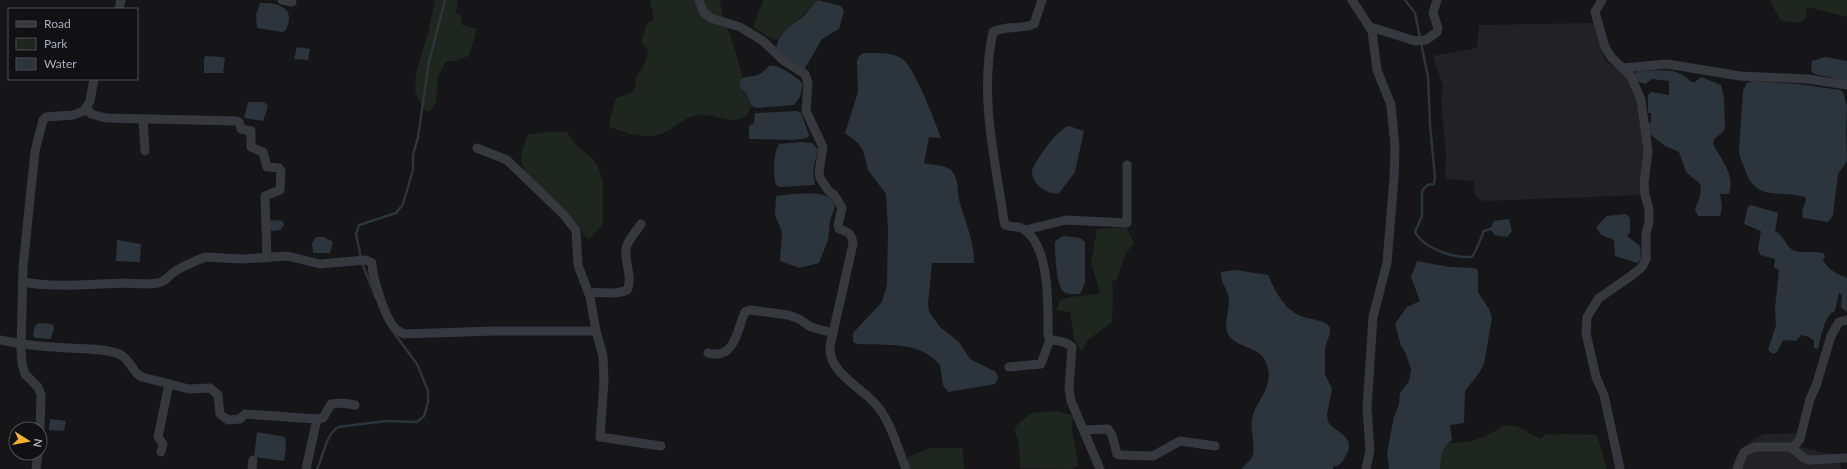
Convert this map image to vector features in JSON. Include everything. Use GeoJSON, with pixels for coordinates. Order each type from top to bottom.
{"type":"FeatureCollection","features":[{"type":"Feature","properties":{"kind":"street"},"geometry":{"type":"LineString","coordinates":[[282,0],[292,2]]}},
{"type":"Feature","properties":{"kind":"street"},"geometry":{"type":"LineString","coordinates":[[699,0],[704,13],[711,18],[740,27],[763,41],[784,61],[805,74],[808,83],[806,111],[824,151],[819,172],[820,178],[842,208],[838,225],[839,229],[848,231],[852,235],[853,244],[829,353],[832,363],[842,375],[863,391],[879,407],[906,469]]}},
{"type":"Feature","properties":{"kind":"street"},"geometry":{"type":"LineString","coordinates":[[1009,367],[1041,364],[1050,339],[1042,258],[1037,242],[1019,226],[1011,227],[1005,225],[1004,221],[989,115],[988,64],[994,32],[1008,28],[1028,27],[1034,24],[1042,0]]}},
{"type":"Feature","properties":{"kind":"street"},"geometry":{"type":"LineString","coordinates":[[1352,0],[1371,27],[1375,39],[1377,70],[1391,105],[1395,147],[1387,263],[1373,317],[1367,408],[1370,450],[1366,469]]}},
{"type":"Feature","properties":{"kind":"street"},"geometry":{"type":"LineString","coordinates":[[1371,27],[1415,41],[1426,40],[1437,32],[1438,28],[1433,13],[1437,0]]}},
{"type":"Feature","properties":{"kind":"street"},"geometry":{"type":"LineString","coordinates":[[1602,0],[1596,12],[1605,47],[1611,57],[1631,76],[1644,111],[1648,151],[1645,195],[1649,209],[1649,222],[1646,234],[1646,259],[1642,267],[1631,276],[1598,298],[1588,317],[1586,333],[1596,377],[1604,394],[1620,469]]}},
{"type":"Feature","properties":{"kind":"street"},"geometry":{"type":"LineString","coordinates":[[1623,68],[1667,64],[1740,76],[1808,79],[1847,85]]}},
{"type":"Feature","properties":{"kind":"street"},"geometry":{"type":"LineString","coordinates":[[40,421],[41,395],[38,387],[26,374],[22,364],[21,345],[23,266],[35,151],[40,126],[46,117],[73,115],[84,111],[87,108],[94,80]]}},
{"type":"Feature","properties":{"kind":"street"},"geometry":{"type":"LineString","coordinates":[[87,108],[91,114],[106,118],[239,122],[240,129],[251,132],[250,147],[263,152],[267,167],[279,168],[281,171],[280,190],[265,196],[267,258]]}},
{"type":"Feature","properties":{"kind":"street"},"geometry":{"type":"LineString","coordinates":[[143,119],[145,151]]}},
{"type":"Feature","properties":{"kind":"street"},"geometry":{"type":"LineString","coordinates":[[477,148],[507,160],[573,224],[578,236],[578,265],[589,293],[604,369],[600,437],[662,446]]}},
{"type":"Feature","properties":{"kind":"street"},"geometry":{"type":"LineString","coordinates":[[1025,230],[1066,220],[1127,223],[1127,165]]}},
{"type":"Feature","properties":{"kind":"street"},"geometry":{"type":"LineString","coordinates":[[589,293],[617,293],[627,290],[629,280],[627,267],[627,246],[641,224]]}},
{"type":"Feature","properties":{"kind":"street"},"geometry":{"type":"LineString","coordinates":[[23,282],[41,286],[158,283],[167,280],[172,273],[200,258],[267,258],[295,256],[320,264],[366,260],[372,263],[374,282],[390,322],[398,331],[404,334],[494,331],[596,332]]}},
{"type":"Feature","properties":{"kind":"street"},"geometry":{"type":"LineString","coordinates":[[708,353],[717,355],[730,348],[735,341],[745,312],[750,310],[788,315],[799,319],[811,327],[833,333]]}},
{"type":"Feature","properties":{"kind":"street"},"geometry":{"type":"LineString","coordinates":[[1793,448],[1800,439],[1810,399],[1816,386],[1831,336],[1839,322],[1847,320]]}},
{"type":"Feature","properties":{"kind":"street"},"geometry":{"type":"LineString","coordinates":[[1050,339],[1058,342],[1064,342],[1072,347],[1069,389],[1071,401],[1100,469]]}},
{"type":"Feature","properties":{"kind":"street"},"geometry":{"type":"LineString","coordinates":[[0,340],[21,345],[92,349],[111,352],[127,359],[136,375],[189,389],[210,388],[216,391],[218,395],[220,414],[228,420],[240,419],[245,414],[317,420],[323,418],[331,404],[343,403],[355,405]]}},
{"type":"Feature","properties":{"kind":"street"},"geometry":{"type":"LineString","coordinates":[[162,452],[163,444],[158,437],[169,384]]}},
{"type":"Feature","properties":{"kind":"street"},"geometry":{"type":"LineString","coordinates":[[306,469],[317,420]]}},
{"type":"Feature","properties":{"kind":"street"},"geometry":{"type":"LineString","coordinates":[[1084,430],[1108,429],[1112,435],[1116,454],[1120,455],[1153,456],[1180,441],[1215,446]]}},
{"type":"Feature","properties":{"kind":"street"},"geometry":{"type":"LineString","coordinates":[[1737,469],[1742,456],[1747,450],[1771,445],[1793,448],[1803,459],[1847,458]]}},
{"type":"Feature","properties":{"kind":"shaded area"},"geometry":{"type":"Polygon","coordinates":[[[1594,23],[1605,61],[1627,75],[1638,102],[1644,149],[1642,195],[1484,201],[1475,195],[1474,181],[1445,179],[1446,155],[1441,99],[1443,86],[1433,56],[1477,48],[1479,25],[1594,23]]]}},
{"type":"Feature","properties":{"kind":"shaded area"},"geometry":{"type":"Polygon","coordinates":[[[1798,433],[1804,438],[1800,447],[1835,455],[1842,469],[1732,469],[1736,457],[1743,447],[1763,434],[1798,433]]]}},
{"type":"Feature","properties":{"kind":"green space"},"geometry":{"type":"Polygon","coordinates":[[[435,0],[458,0],[456,13],[461,15],[462,25],[477,29],[469,56],[459,59],[458,61],[446,61],[438,77],[436,103],[429,112],[424,110],[415,92],[416,72],[428,34],[435,0]]]}},
{"type":"Feature","properties":{"kind":"green space"},"geometry":{"type":"Polygon","coordinates":[[[650,0],[720,0],[723,20],[730,34],[743,78],[740,80],[742,90],[746,93],[752,106],[742,119],[729,120],[707,115],[699,115],[687,119],[662,134],[655,136],[640,136],[610,127],[609,123],[616,98],[631,93],[634,90],[636,84],[635,79],[646,61],[648,50],[641,42],[647,24],[654,19],[650,0]]]}},
{"type":"Feature","properties":{"kind":"green space"},"geometry":{"type":"Polygon","coordinates":[[[763,0],[816,0],[807,11],[782,34],[778,40],[772,39],[753,27],[763,0]]]}},
{"type":"Feature","properties":{"kind":"green space"},"geometry":{"type":"Polygon","coordinates":[[[1770,0],[1847,0],[1847,17],[1807,7],[1805,19],[1799,23],[1780,20],[1770,0]]]}},
{"type":"Feature","properties":{"kind":"green space"},"geometry":{"type":"Polygon","coordinates":[[[544,132],[567,132],[577,146],[593,159],[598,167],[603,182],[603,224],[589,240],[584,236],[577,223],[538,187],[522,165],[521,154],[528,135],[544,132]]]}},
{"type":"Feature","properties":{"kind":"green space"},"geometry":{"type":"Polygon","coordinates":[[[1126,227],[1134,243],[1125,255],[1117,280],[1112,281],[1112,322],[1088,340],[1082,351],[1074,339],[1070,312],[1057,310],[1059,301],[1070,297],[1100,294],[1091,262],[1097,229],[1126,227]]]}},
{"type":"Feature","properties":{"kind":"green space"},"geometry":{"type":"Polygon","coordinates":[[[1057,411],[1073,416],[1072,429],[1078,465],[1072,469],[1020,468],[1019,444],[1014,428],[1031,413],[1057,411]]]}},
{"type":"Feature","properties":{"kind":"green space"},"geometry":{"type":"Polygon","coordinates":[[[1504,425],[1517,426],[1540,439],[1546,434],[1597,435],[1607,469],[1440,469],[1441,455],[1447,443],[1470,441],[1484,437],[1504,425]]]}},
{"type":"Feature","properties":{"kind":"green space"},"geometry":{"type":"Polygon","coordinates":[[[930,448],[963,448],[964,469],[905,469],[908,457],[930,448]]]}},
{"type":"Feature","properties":{"kind":"water"},"geometry":{"type":"Polygon","coordinates":[[[818,0],[841,6],[844,12],[839,29],[822,39],[804,70],[776,51],[777,44],[782,34],[805,15],[818,0]]]}},
{"type":"Feature","properties":{"kind":"water"},"geometry":{"type":"Polygon","coordinates":[[[260,3],[274,4],[284,8],[288,12],[289,17],[285,31],[282,32],[257,28],[256,15],[260,3]]]}},
{"type":"Feature","properties":{"kind":"water"},"geometry":{"type":"Polygon","coordinates":[[[297,47],[310,49],[308,60],[294,59],[297,47]]]}},
{"type":"Feature","properties":{"kind":"water"},"geometry":{"type":"Polygon","coordinates":[[[864,53],[883,53],[901,58],[912,71],[918,82],[934,120],[941,138],[929,137],[924,163],[948,168],[954,173],[959,200],[971,239],[974,263],[932,263],[928,304],[929,312],[940,327],[959,342],[970,359],[996,372],[998,378],[995,384],[948,392],[943,385],[940,365],[932,357],[922,351],[902,346],[857,344],[853,342],[853,333],[882,302],[887,285],[888,231],[886,194],[868,170],[863,150],[858,143],[845,133],[858,92],[857,61],[859,56],[864,53]]]}},
{"type":"Feature","properties":{"kind":"water"},"geometry":{"type":"Polygon","coordinates":[[[206,56],[222,57],[225,59],[223,73],[204,73],[204,58],[206,56]]]}},
{"type":"Feature","properties":{"kind":"water"},"geometry":{"type":"Polygon","coordinates":[[[1825,57],[1847,61],[1847,81],[1814,74],[1811,71],[1812,61],[1825,57]]]}},
{"type":"Feature","properties":{"kind":"water"},"geometry":{"type":"Polygon","coordinates":[[[769,66],[782,69],[803,84],[800,97],[794,105],[757,108],[752,106],[746,93],[740,87],[740,80],[761,74],[769,66]]]}},
{"type":"Feature","properties":{"kind":"water"},"geometry":{"type":"Polygon","coordinates":[[[1638,71],[1674,71],[1686,77],[1691,82],[1695,82],[1701,77],[1721,85],[1724,98],[1725,128],[1723,132],[1714,139],[1713,144],[1727,168],[1731,181],[1731,187],[1729,194],[1720,194],[1722,206],[1720,216],[1698,216],[1695,210],[1700,196],[1701,185],[1686,172],[1679,152],[1665,146],[1650,134],[1648,123],[1651,122],[1651,113],[1648,113],[1648,95],[1651,92],[1669,95],[1669,81],[1652,79],[1645,84],[1636,81],[1635,73],[1638,71]]]}},
{"type":"Feature","properties":{"kind":"water"},"geometry":{"type":"Polygon","coordinates":[[[1753,81],[1798,84],[1840,90],[1843,92],[1847,106],[1847,161],[1838,174],[1833,215],[1828,222],[1803,218],[1802,211],[1806,200],[1805,197],[1762,191],[1750,180],[1741,160],[1739,150],[1743,91],[1747,83],[1753,81]]]}},
{"type":"Feature","properties":{"kind":"water"},"geometry":{"type":"Polygon","coordinates":[[[248,102],[264,102],[268,106],[263,121],[244,118],[248,102]]]}},
{"type":"Feature","properties":{"kind":"water"},"geometry":{"type":"Polygon","coordinates":[[[797,111],[801,113],[809,135],[807,138],[793,140],[749,139],[749,126],[754,123],[755,113],[797,111]]]}},
{"type":"Feature","properties":{"kind":"water"},"geometry":{"type":"Polygon","coordinates":[[[1069,126],[1084,131],[1075,172],[1059,193],[1049,192],[1036,183],[1032,175],[1032,170],[1053,138],[1064,128],[1069,126]]]}},
{"type":"Feature","properties":{"kind":"water"},"geometry":{"type":"Polygon","coordinates":[[[801,142],[812,143],[818,149],[813,170],[815,185],[780,187],[776,185],[774,164],[779,144],[801,142]]]}},
{"type":"Feature","properties":{"kind":"water"},"geometry":{"type":"Polygon","coordinates":[[[795,194],[824,195],[833,202],[835,207],[830,220],[828,240],[819,263],[800,268],[780,261],[782,232],[775,215],[776,196],[795,194]]]}},
{"type":"Feature","properties":{"kind":"water"},"geometry":{"type":"Polygon","coordinates":[[[1751,205],[1778,213],[1775,231],[1792,249],[1797,252],[1823,253],[1825,256],[1823,260],[1828,267],[1847,278],[1847,312],[1841,307],[1842,295],[1839,293],[1835,311],[1828,317],[1818,349],[1814,348],[1814,341],[1809,337],[1801,335],[1796,341],[1783,340],[1777,352],[1773,354],[1768,350],[1776,325],[1775,308],[1779,270],[1774,268],[1775,259],[1760,255],[1758,248],[1761,231],[1744,224],[1748,207],[1751,205]]]}},
{"type":"Feature","properties":{"kind":"water"},"geometry":{"type":"Polygon","coordinates":[[[1626,214],[1630,218],[1630,232],[1627,236],[1640,246],[1641,259],[1637,263],[1615,256],[1614,240],[1601,235],[1596,227],[1607,216],[1626,214]]]}},
{"type":"Feature","properties":{"kind":"water"},"geometry":{"type":"Polygon","coordinates":[[[1509,219],[1512,231],[1507,237],[1495,235],[1490,229],[1494,221],[1509,219]]]}},
{"type":"Feature","properties":{"kind":"water"},"geometry":{"type":"Polygon","coordinates":[[[270,221],[283,221],[284,225],[280,230],[270,231],[270,221]]]}},
{"type":"Feature","properties":{"kind":"water"},"geometry":{"type":"Polygon","coordinates":[[[1066,236],[1080,238],[1085,242],[1085,283],[1080,294],[1064,292],[1059,283],[1056,268],[1055,242],[1061,237],[1066,236]]]}},
{"type":"Feature","properties":{"kind":"water"},"geometry":{"type":"Polygon","coordinates":[[[316,237],[324,237],[333,242],[330,253],[313,253],[312,243],[316,237]]]}},
{"type":"Feature","properties":{"kind":"water"},"geometry":{"type":"Polygon","coordinates":[[[117,240],[141,244],[140,262],[116,261],[117,240]]]}},
{"type":"Feature","properties":{"kind":"water"},"geometry":{"type":"Polygon","coordinates":[[[1417,261],[1449,267],[1475,268],[1478,270],[1478,292],[1489,309],[1492,318],[1484,364],[1465,391],[1464,423],[1450,425],[1452,440],[1444,449],[1441,457],[1440,469],[1389,469],[1387,453],[1394,417],[1399,404],[1400,393],[1409,381],[1411,369],[1405,352],[1401,346],[1395,324],[1407,307],[1420,301],[1411,277],[1417,261]]]}},
{"type":"Feature","properties":{"kind":"water"},"geometry":{"type":"Polygon","coordinates":[[[1235,270],[1268,275],[1278,295],[1293,312],[1322,322],[1330,327],[1330,333],[1325,348],[1325,374],[1332,389],[1327,414],[1328,422],[1345,436],[1349,445],[1343,461],[1339,465],[1333,467],[1333,469],[1241,469],[1251,459],[1253,454],[1252,419],[1255,409],[1266,388],[1269,376],[1268,369],[1262,356],[1252,349],[1235,341],[1230,337],[1226,329],[1229,297],[1222,280],[1221,272],[1235,270]]]}},
{"type":"Feature","properties":{"kind":"water"},"geometry":{"type":"Polygon","coordinates":[[[38,323],[52,324],[54,328],[51,339],[36,338],[33,336],[35,326],[38,323]]]}},
{"type":"Feature","properties":{"kind":"water"},"geometry":{"type":"Polygon","coordinates":[[[50,419],[66,421],[64,431],[49,430],[50,419]]]}},
{"type":"Feature","properties":{"kind":"water"},"geometry":{"type":"Polygon","coordinates":[[[257,432],[285,437],[286,447],[284,461],[254,457],[257,432]]]}},
{"type":"Feature","properties":{"kind":"waterway"},"geometry":{"type":"LineString","coordinates":[[361,258],[356,234],[359,225],[396,213],[403,204],[413,170],[413,155],[418,137],[429,62],[445,0]]}},
{"type":"Feature","properties":{"kind":"waterway"},"geometry":{"type":"LineString","coordinates":[[1405,0],[1415,13],[1428,77],[1430,125],[1435,177],[1434,184],[1427,185],[1422,191],[1422,216],[1415,232],[1419,238],[1432,248],[1456,256],[1472,257],[1484,231],[1490,229]]}},
{"type":"Feature","properties":{"kind":"waterway"},"geometry":{"type":"LineString","coordinates":[[362,263],[376,298]]}},
{"type":"Feature","properties":{"kind":"waterway"},"geometry":{"type":"LineString","coordinates":[[317,469],[327,441],[330,435],[338,427],[386,421],[417,422],[424,416],[428,402],[428,391],[417,364],[391,329]]}}]}
